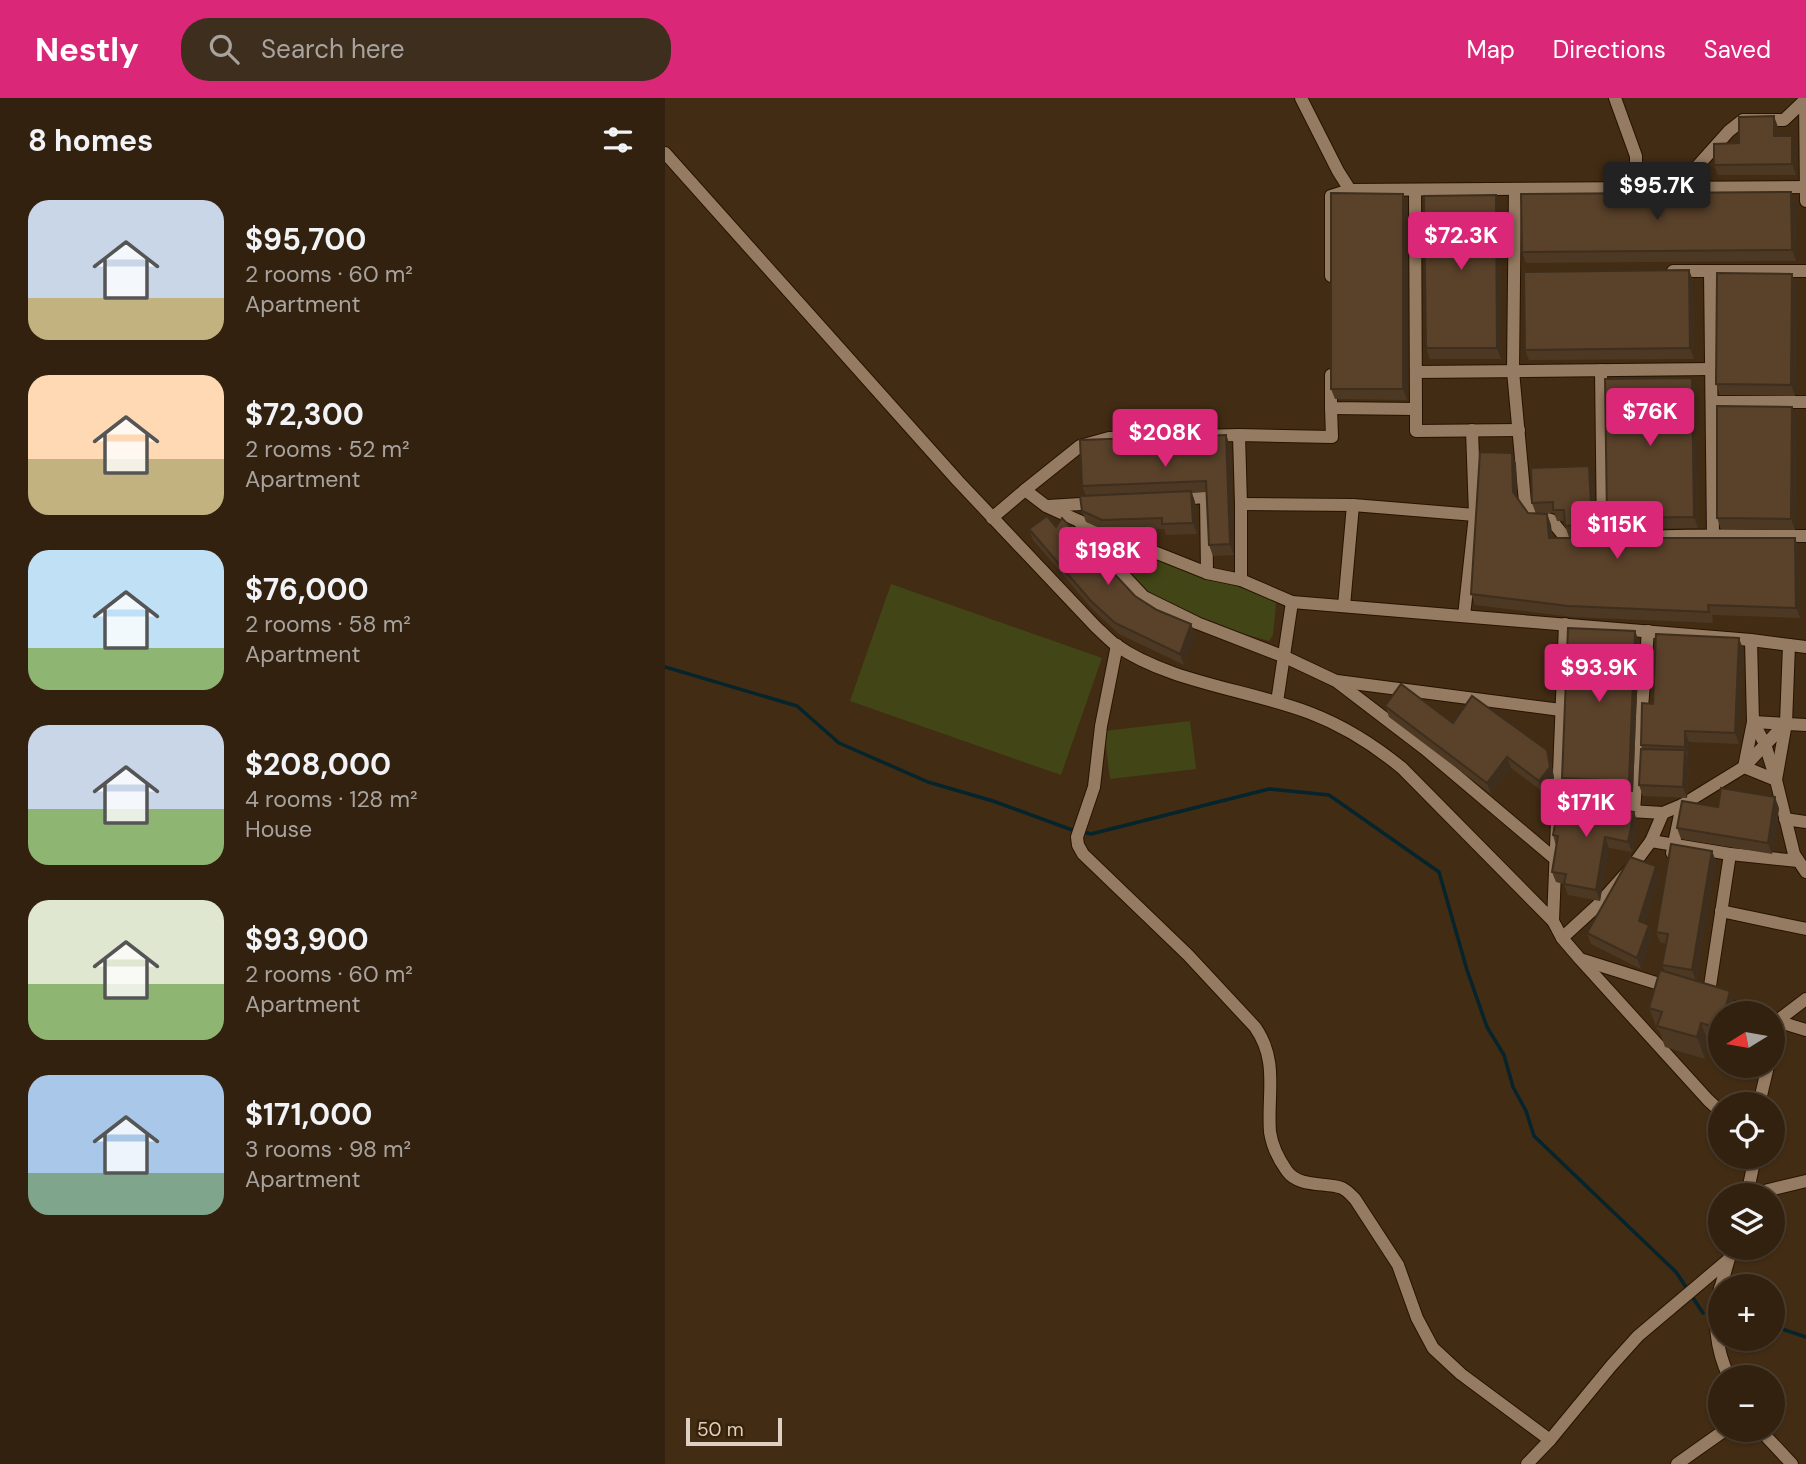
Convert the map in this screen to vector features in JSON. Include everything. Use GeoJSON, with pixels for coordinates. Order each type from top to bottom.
{"type":"FeatureCollection","features":[{"type":"Feature","properties":{"kind":"street"},"geometry":{"type":"LineString","coordinates":[[1301,98],[1338,172],[1350,190]]}},
{"type":"Feature","properties":{"kind":"street"},"geometry":{"type":"LineString","coordinates":[[1615,98],[1636,156],[1636,188]]}},
{"type":"Feature","properties":{"kind":"street"},"geometry":{"type":"LineString","coordinates":[[1678,187],[1729,131],[1743,120],[1784,120],[1805,99]]}},
{"type":"Feature","properties":{"kind":"street"},"geometry":{"type":"LineString","coordinates":[[1805,99],[1806,201]]}},
{"type":"Feature","properties":{"kind":"street"},"geometry":{"type":"LineString","coordinates":[[665,153],[992,518],[1081,612],[1117,645],[1162,669],[1277,702],[1333,722],[1385,753],[1553,921],[1562,938],[1580,959],[1708,1101]]}},
{"type":"Feature","properties":{"kind":"street"},"geometry":{"type":"LineString","coordinates":[[1331,289],[1331,196],[1350,190],[1806,187]]}},
{"type":"Feature","properties":{"kind":"street"},"geometry":{"type":"LineString","coordinates":[[1515,189],[1520,272],[1513,371],[1525,502],[1532,516],[1551,520],[1569,542],[1603,538],[1713,535],[1806,536]]}},
{"type":"Feature","properties":{"kind":"street"},"geometry":{"type":"LineString","coordinates":[[1415,190],[1416,431],[1519,430]]}},
{"type":"Feature","properties":{"kind":"street"},"geometry":{"type":"LineString","coordinates":[[1658,271],[1806,271]]}},
{"type":"Feature","properties":{"kind":"street"},"geometry":{"type":"LineString","coordinates":[[1710,271],[1713,535]]}},
{"type":"Feature","properties":{"kind":"street"},"geometry":{"type":"LineString","coordinates":[[992,518],[1080,446],[1109,438],[1239,435],[1332,437],[1331,368]]}},
{"type":"Feature","properties":{"kind":"street"},"geometry":{"type":"LineString","coordinates":[[1416,372],[1711,369]]}},
{"type":"Feature","properties":{"kind":"street"},"geometry":{"type":"LineString","coordinates":[[1601,370],[1603,538]]}},
{"type":"Feature","properties":{"kind":"street"},"geometry":{"type":"LineString","coordinates":[[1712,402],[1806,402]]}},
{"type":"Feature","properties":{"kind":"street"},"geometry":{"type":"LineString","coordinates":[[1331,408],[1416,409]]}},
{"type":"Feature","properties":{"kind":"street"},"geometry":{"type":"LineString","coordinates":[[1464,616],[1475,515],[1472,430]]}},
{"type":"Feature","properties":{"kind":"street"},"geometry":{"type":"LineString","coordinates":[[1239,435],[1241,580]]}},
{"type":"Feature","properties":{"kind":"street"},"geometry":{"type":"LineString","coordinates":[[1025,490],[1046,506],[1079,521],[1207,573],[1241,580],[1292,602],[1751,640],[1806,647]]}},
{"type":"Feature","properties":{"kind":"street"},"geometry":{"type":"LineString","coordinates":[[1166,499],[1206,497],[1207,573]]}},
{"type":"Feature","properties":{"kind":"street"},"geometry":{"type":"LineString","coordinates":[[1046,506],[1112,502]]}},
{"type":"Feature","properties":{"kind":"street"},"geometry":{"type":"LineString","coordinates":[[1241,505],[1353,505],[1475,515]]}},
{"type":"Feature","properties":{"kind":"street"},"geometry":{"type":"LineString","coordinates":[[1344,606],[1353,505]]}},
{"type":"Feature","properties":{"kind":"street"},"geometry":{"type":"LineString","coordinates":[[1079,521],[1101,551],[1144,597],[1197,623],[1285,657],[1336,681],[1425,750],[1554,858]]}},
{"type":"Feature","properties":{"kind":"street"},"geometry":{"type":"LineString","coordinates":[[1277,702],[1292,602]]}},
{"type":"Feature","properties":{"kind":"street"},"geometry":{"type":"LineString","coordinates":[[1553,921],[1554,858],[1563,807],[1561,710],[1565,624]]}},
{"type":"Feature","properties":{"kind":"street"},"geometry":{"type":"LineString","coordinates":[[1634,811],[1648,631]]}},
{"type":"Feature","properties":{"kind":"street"},"geometry":{"type":"LineString","coordinates":[[1744,767],[1753,722],[1751,640]]}},
{"type":"Feature","properties":{"kind":"street"},"geometry":{"type":"LineString","coordinates":[[1117,645],[1101,726],[1094,787],[1077,837],[1078,845],[1083,854],[1188,955],[1263,1039],[1270,1069],[1270,1133],[1275,1150],[1288,1173],[1301,1181],[1341,1188],[1349,1192],[1398,1265],[1417,1318],[1433,1348],[1455,1369],[1550,1440]]}},
{"type":"Feature","properties":{"kind":"street"},"geometry":{"type":"LineString","coordinates":[[1776,780],[1786,723],[1789,645]]}},
{"type":"Feature","properties":{"kind":"street"},"geometry":{"type":"LineString","coordinates":[[1336,681],[1561,710]]}},
{"type":"Feature","properties":{"kind":"street"},"geometry":{"type":"LineString","coordinates":[[1753,722],[1806,725]]}},
{"type":"Feature","properties":{"kind":"street"},"geometry":{"type":"LineString","coordinates":[[1753,722],[1765,744],[1794,854],[1802,867]]}},
{"type":"Feature","properties":{"kind":"street"},"geometry":{"type":"LineString","coordinates":[[1595,809],[1663,813],[1682,805],[1744,767],[1786,723]]}},
{"type":"Feature","properties":{"kind":"street"},"geometry":{"type":"LineString","coordinates":[[1744,767],[1776,780]]}},
{"type":"Feature","properties":{"kind":"street"},"geometry":{"type":"LineString","coordinates":[[1669,869],[1682,805]]}},
{"type":"Feature","properties":{"kind":"street"},"geometry":{"type":"LineString","coordinates":[[1562,938],[1598,905],[1651,841],[1663,813]]}},
{"type":"Feature","properties":{"kind":"street"},"geometry":{"type":"LineString","coordinates":[[1785,819],[1806,822]]}},
{"type":"Feature","properties":{"kind":"street"},"geometry":{"type":"LineString","coordinates":[[1651,841],[1802,867]]}},
{"type":"Feature","properties":{"kind":"street"},"geometry":{"type":"LineString","coordinates":[[1695,995],[1721,911],[1730,854]]}},
{"type":"Feature","properties":{"kind":"street"},"geometry":{"type":"LineString","coordinates":[[1721,911],[1806,929]]}},
{"type":"Feature","properties":{"kind":"street"},"geometry":{"type":"LineString","coordinates":[[1580,959],[1714,1001]]}},
{"type":"Feature","properties":{"kind":"street"},"geometry":{"type":"LineString","coordinates":[[1785,1013],[1806,999]]}},
{"type":"Feature","properties":{"kind":"street"},"geometry":{"type":"LineString","coordinates":[[1785,1023],[1806,1030]]}},
{"type":"Feature","properties":{"kind":"street"},"geometry":{"type":"LineString","coordinates":[[1785,1186],[1806,1181]]}},
{"type":"Feature","properties":{"kind":"street"},"geometry":{"type":"LineString","coordinates":[[1527,1464],[1639,1336],[1723,1260]]}},
{"type":"Feature","properties":{"kind":"street"},"geometry":{"type":"LineString","coordinates":[[1677,1464],[1708,1442]]}},
{"type":"Feature","properties":{"kind":"street"},"geometry":{"type":"LineString","coordinates":[[1771,1442],[1791,1464]]}},
{"type":"Feature","properties":{"kind":"green space"},"geometry":{"type":"Polygon","coordinates":[[[1103,539],[1196,574],[1272,597],[1276,602],[1273,635],[1269,641],[1227,629],[1148,597],[1100,544],[1103,539]]]}},
{"type":"Feature","properties":{"kind":"green space"},"geometry":{"type":"Polygon","coordinates":[[[891,584],[1102,658],[1061,775],[850,701],[891,584]]]}},
{"type":"Feature","properties":{"kind":"green space"},"geometry":{"type":"Polygon","coordinates":[[[1190,721],[1196,769],[1110,779],[1104,731],[1190,721]]]}},
{"type":"Feature","properties":{"kind":"building"},"geometry":{"type":"Polygon","coordinates":[[[1774,116],[1774,136],[1792,136],[1792,164],[1714,165],[1714,144],[1739,143],[1739,117],[1774,116]]]}},
{"type":"Feature","properties":{"kind":"building"},"geometry":{"type":"Polygon","coordinates":[[[1791,192],[1792,250],[1522,252],[1521,194],[1791,192]]]}},
{"type":"Feature","properties":{"kind":"building"},"geometry":{"type":"Polygon","coordinates":[[[1331,193],[1403,194],[1403,389],[1331,389],[1331,193]]]}},
{"type":"Feature","properties":{"kind":"building"},"geometry":{"type":"Polygon","coordinates":[[[1496,195],[1497,348],[1426,348],[1424,196],[1496,195]]]}},
{"type":"Feature","properties":{"kind":"building"},"geometry":{"type":"Polygon","coordinates":[[[1689,270],[1690,348],[1525,350],[1524,272],[1689,270]]]}},
{"type":"Feature","properties":{"kind":"building"},"geometry":{"type":"Polygon","coordinates":[[[1717,273],[1792,274],[1791,385],[1716,384],[1717,273]]]}},
{"type":"Feature","properties":{"kind":"building"},"geometry":{"type":"Polygon","coordinates":[[[1692,378],[1694,517],[1607,518],[1605,379],[1692,378]]]}},
{"type":"Feature","properties":{"kind":"building"},"geometry":{"type":"Polygon","coordinates":[[[1717,406],[1792,407],[1791,519],[1717,518],[1717,406]]]}},
{"type":"Feature","properties":{"kind":"building"},"geometry":{"type":"Polygon","coordinates":[[[1226,435],[1230,544],[1209,545],[1206,481],[1082,486],[1080,440],[1226,435]]]}},
{"type":"Feature","properties":{"kind":"building"},"geometry":{"type":"Polygon","coordinates":[[[1480,452],[1512,453],[1513,492],[1528,513],[1547,514],[1549,538],[1795,538],[1796,608],[1708,605],[1709,612],[1568,606],[1471,594],[1480,452]]]}},
{"type":"Feature","properties":{"kind":"building"},"geometry":{"type":"Polygon","coordinates":[[[1589,466],[1592,525],[1565,526],[1564,510],[1553,510],[1553,502],[1532,503],[1531,468],[1589,466]]]}},
{"type":"Feature","properties":{"kind":"building"},"geometry":{"type":"Polygon","coordinates":[[[1191,491],[1193,523],[1162,524],[1162,518],[1102,520],[1082,511],[1080,496],[1191,491]]]}},
{"type":"Feature","properties":{"kind":"building"},"geometry":{"type":"Polygon","coordinates":[[[1047,516],[1056,527],[1062,518],[1135,596],[1157,610],[1191,624],[1180,654],[1115,623],[1090,600],[1029,529],[1047,516]]]}},
{"type":"Feature","properties":{"kind":"building"},"geometry":{"type":"Polygon","coordinates":[[[1568,628],[1635,631],[1629,781],[1562,778],[1568,628]]]}},
{"type":"Feature","properties":{"kind":"building"},"geometry":{"type":"Polygon","coordinates":[[[1656,634],[1739,638],[1735,733],[1685,731],[1685,747],[1641,745],[1642,703],[1653,704],[1656,634]]]}},
{"type":"Feature","properties":{"kind":"building"},"geometry":{"type":"Polygon","coordinates":[[[1401,684],[1453,723],[1472,696],[1547,750],[1550,767],[1539,781],[1507,757],[1487,783],[1385,706],[1401,684]]]}},
{"type":"Feature","properties":{"kind":"building"},"geometry":{"type":"Polygon","coordinates":[[[1641,749],[1685,750],[1683,787],[1639,785],[1641,749]]]}},
{"type":"Feature","properties":{"kind":"building"},"geometry":{"type":"Polygon","coordinates":[[[1721,788],[1775,797],[1768,843],[1677,828],[1682,801],[1718,807],[1721,788]]]}},
{"type":"Feature","properties":{"kind":"building"},"geometry":{"type":"Polygon","coordinates":[[[1560,798],[1634,812],[1628,842],[1605,837],[1596,890],[1564,884],[1566,874],[1552,872],[1558,836],[1553,835],[1560,798]]]}},
{"type":"Feature","properties":{"kind":"building"},"geometry":{"type":"Polygon","coordinates":[[[1671,844],[1712,851],[1692,970],[1662,965],[1668,934],[1656,932],[1671,844]]]}},
{"type":"Feature","properties":{"kind":"building"},"geometry":{"type":"Polygon","coordinates":[[[1630,857],[1656,866],[1639,921],[1649,925],[1637,958],[1587,933],[1630,857]]]}},
{"type":"Feature","properties":{"kind":"building"},"geometry":{"type":"Polygon","coordinates":[[[1660,970],[1730,991],[1727,1001],[1708,1001],[1708,1025],[1701,1023],[1697,1037],[1657,1026],[1662,1012],[1649,1008],[1660,970]]]}},
{"type":"Feature","properties":{"kind":"waterway"},"geometry":{"type":"LineString","coordinates":[[665,667],[797,706],[839,743],[928,782],[993,801],[1075,831]]}},
{"type":"Feature","properties":{"kind":"waterway"},"geometry":{"type":"LineString","coordinates":[[1083,832],[1091,834],[1269,789],[1329,795],[1439,872],[1467,970],[1487,1027],[1504,1055],[1513,1087],[1526,1111],[1534,1136],[1676,1272],[1703,1313]]}},
{"type":"Feature","properties":{"kind":"waterway"},"geometry":{"type":"LineString","coordinates":[[1785,1330],[1806,1337]]}}]}
